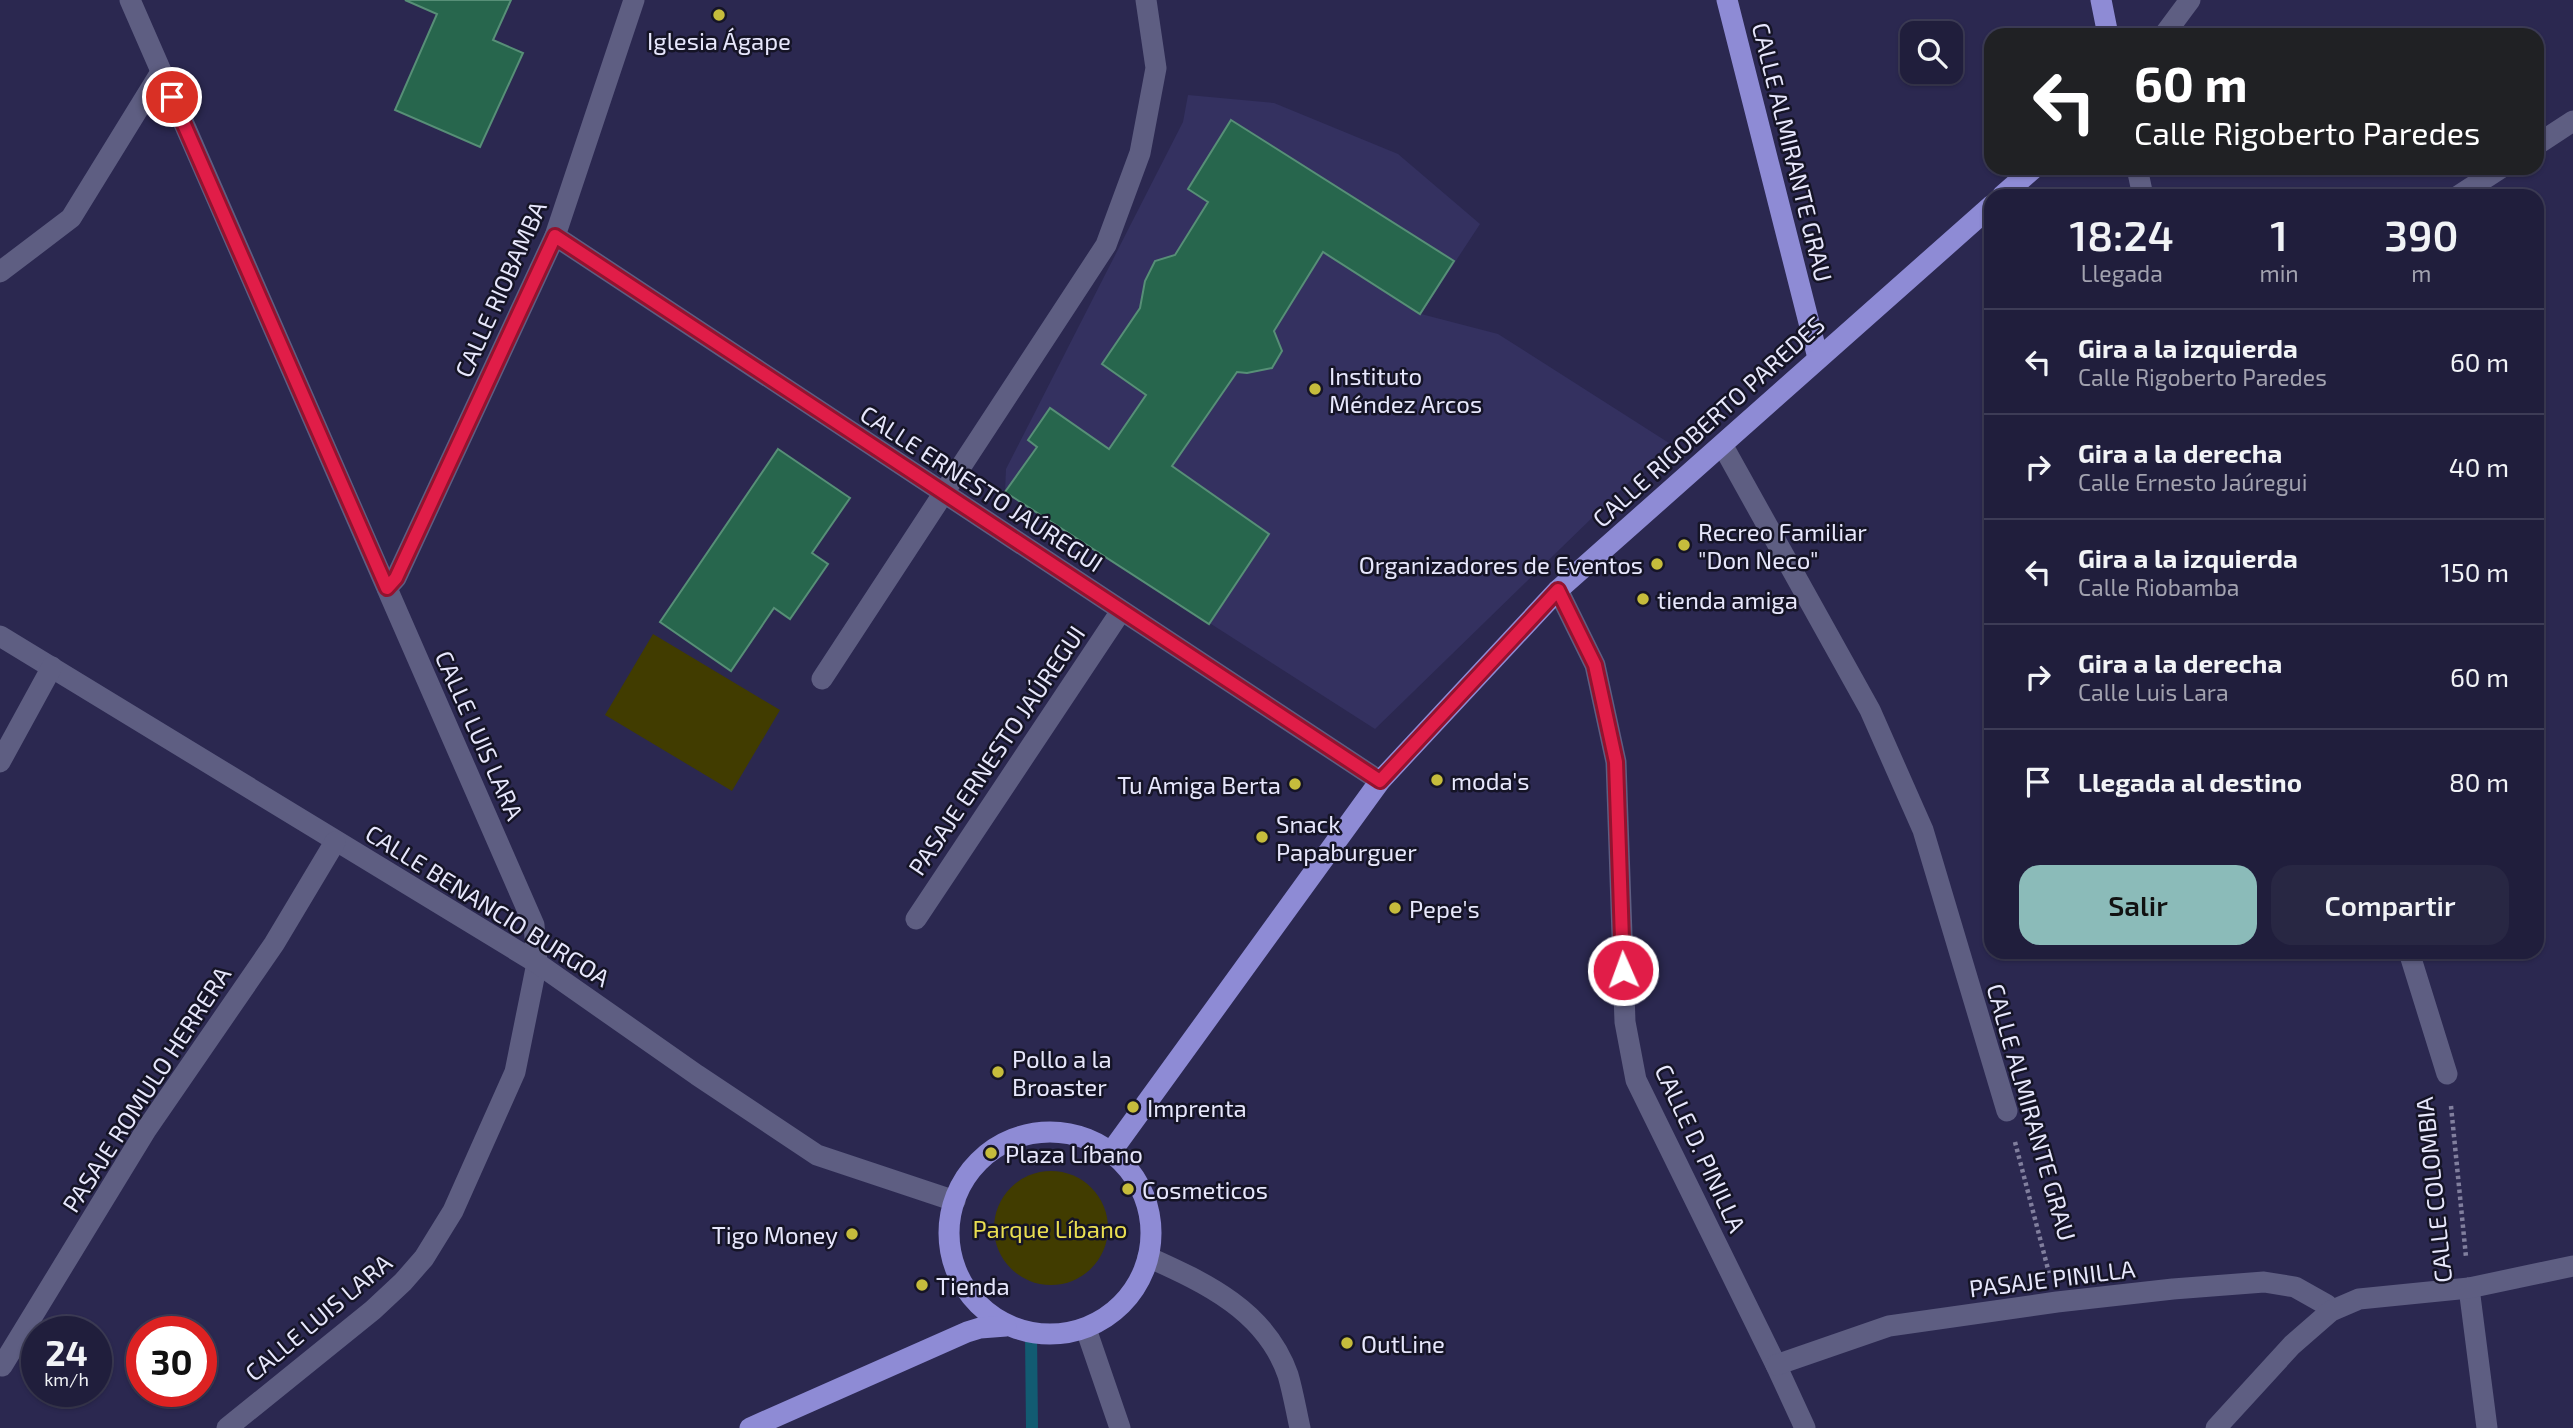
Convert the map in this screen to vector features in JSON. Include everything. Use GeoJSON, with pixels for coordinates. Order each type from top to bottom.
{"type":"FeatureCollection","features":[{"type":"Feature","properties":{"kind":"main road","name":"CALLE ALMIRANTE GRAU"},"geometry":{"type":"LineString","coordinates":[[1727,0],[1818,358]]}},
{"type":"Feature","properties":{"kind":"main road"},"geometry":{"type":"LineString","coordinates":[[2101,0],[2107,28]]}},
{"type":"Feature","properties":{"kind":"main road"},"geometry":{"type":"LineString","coordinates":[[2010,189],[2026,175]]}},
{"type":"Feature","properties":{"kind":"main road","name":"CALLE RIGOBERTO PAREDES"},"geometry":{"type":"LineString","coordinates":[[1111,1152],[1380,781],[1558,590],[1984,212]]}},
{"type":"Feature","properties":{"kind":"main road"},"geometry":{"type":"LineString","coordinates":[[1052,1130],[1083,1136],[1111,1152],[1132,1172],[1146,1199],[1151,1228],[1148,1257],[1135,1288],[1114,1312],[1086,1329],[1059,1335],[1031,1334],[1006,1326],[986,1312],[970,1295],[958,1274],[950,1250],[949,1225],[955,1201],[969,1172],[991,1150],[1020,1135],[1052,1130]]}},
{"type":"Feature","properties":{"kind":"main road"},"geometry":{"type":"LineString","coordinates":[[955,1338],[970,1307],[970,1295]]}},
{"type":"Feature","properties":{"kind":"main road"},"geometry":{"type":"LineString","coordinates":[[750,1428],[980,1328],[1006,1326]]}},
{"type":"Feature","properties":{"kind":"street","name":"CALLE LUIS LARA"},"geometry":{"type":"LineString","coordinates":[[130,0],[534,925],[537,963],[515,1072],[453,1211],[424,1258],[373,1310],[227,1428]]}},
{"type":"Feature","properties":{"kind":"street","name":"CALLE RIOBAMBA"},"geometry":{"type":"LineString","coordinates":[[387,588],[396,578],[555,236],[634,0]]}},
{"type":"Feature","properties":{"kind":"street"},"geometry":{"type":"LineString","coordinates":[[822,679],[1106,245],[1140,153],[1156,68],[1146,0]]}},
{"type":"Feature","properties":{"kind":"street"},"geometry":{"type":"LineString","coordinates":[[2169,28],[2190,0]]}},
{"type":"Feature","properties":{"kind":"street"},"geometry":{"type":"LineString","coordinates":[[0,272],[71,218],[162,72]]}},
{"type":"Feature","properties":{"kind":"street"},"geometry":{"type":"LineString","coordinates":[[2544,140],[2573,121]]}},
{"type":"Feature","properties":{"kind":"street"},"geometry":{"type":"LineString","coordinates":[[2469,189],[2490,175]]}},
{"type":"Feature","properties":{"kind":"street","name":"CALLE ERNESTO JAÚREGUI"},"geometry":{"type":"LineString","coordinates":[[555,236],[1380,781]]}},
{"type":"Feature","properties":{"kind":"street","name":"CALLE ALMIRANTE GRAU"},"geometry":{"type":"LineString","coordinates":[[1723,446],[1870,710],[1923,831],[2007,1111]]}},
{"type":"Feature","properties":{"kind":"street","name":"CALLE D. PINILLA"},"geometry":{"type":"LineString","coordinates":[[1558,590],[1595,665],[1616,762],[1625,1022],[1636,1080],[1805,1428]]}},
{"type":"Feature","properties":{"kind":"street","name":"PASAJE ERNESTO JAÚREGUI"},"geometry":{"type":"LineString","coordinates":[[916,919],[1121,611]]}},
{"type":"Feature","properties":{"kind":"street","name":"CALLE BENANCIO BURGOA"},"geometry":{"type":"LineString","coordinates":[[0,636],[537,963],[817,1155],[955,1201]]}},
{"type":"Feature","properties":{"kind":"street"},"geometry":{"type":"LineString","coordinates":[[0,762],[52,667]]}},
{"type":"Feature","properties":{"kind":"street","name":"PASAJE ROMULO HERRERA"},"geometry":{"type":"LineString","coordinates":[[2,1366],[146,1130],[274,944],[335,842]]}},
{"type":"Feature","properties":{"kind":"street","name":"CALLE COLOMBIA"},"geometry":{"type":"LineString","coordinates":[[2411,959],[2448,1074]]}},
{"type":"Feature","properties":{"kind":"street"},"geometry":{"type":"LineString","coordinates":[[1148,1257],[1237,1303],[1267,1335],[1287,1373],[1300,1428]]}},
{"type":"Feature","properties":{"kind":"street"},"geometry":{"type":"LineString","coordinates":[[2216,1428],[2292,1345],[2332,1311],[2359,1299],[2469,1288],[2573,1266]]}},
{"type":"Feature","properties":{"kind":"street","name":"PASAJE PINILLA"},"geometry":{"type":"LineString","coordinates":[[1776,1365],[1889,1326],[2173,1289],[2264,1282],[2295,1287],[2327,1305],[2332,1311]]}},
{"type":"Feature","properties":{"kind":"street","name":"CALLE COLOMBIA"},"geometry":{"type":"LineString","coordinates":[[2469,1288],[2487,1428]]}},
{"type":"Feature","properties":{"kind":"street"},"geometry":{"type":"LineString","coordinates":[[1086,1329],[1119,1428]]}},
{"type":"Feature","properties":{"kind":"path","name":"CALLE COLOMBIA"},"geometry":{"type":"LineString","coordinates":[[2448,1074],[2469,1288]]}},
{"type":"Feature","properties":{"kind":"path","name":"CALLE ALMIRANTE GRAU"},"geometry":{"type":"LineString","coordinates":[[2007,1111],[2057,1302]]}},
{"type":"Feature","properties":{"kind":"shaded area","name":"Instituto Méndez Arcos"},"geometry":{"type":"Polygon","coordinates":[[[1188,95],[1274,103],[1398,154],[1480,224],[1421,314],[1498,334],[1669,443],[1375,729],[1005,492],[1006,469],[1183,122],[1188,95]]]}},
{"type":"Feature","properties":{"kind":"green space"},"geometry":{"type":"Polygon","coordinates":[[[653,634],[780,710],[732,791],[605,715],[653,634]]]}},
{"type":"Feature","properties":{"kind":"green space","name":"Parque Líbano"},"geometry":{"type":"Polygon","coordinates":[[[1051,1171],[1073,1175],[1083,1180],[1099,1196],[1104,1206],[1108,1228],[1104,1250],[1099,1260],[1083,1276],[1073,1281],[1051,1285],[1029,1281],[1019,1276],[1003,1260],[998,1250],[994,1228],[998,1206],[1003,1196],[1019,1180],[1029,1175],[1051,1171]]]}},
{"type":"Feature","properties":{"kind":"building"},"geometry":{"type":"Polygon","coordinates":[[[405,0],[511,0],[493,40],[523,53],[480,147],[395,110],[437,14],[405,0]]]}},
{"type":"Feature","properties":{"kind":"building"},"geometry":{"type":"Polygon","coordinates":[[[1231,120],[1454,261],[1420,314],[1323,252],[1274,331],[1282,351],[1272,368],[1247,373],[1237,372],[1172,466],[1269,534],[1209,624],[1005,492],[1037,447],[1028,440],[1050,408],[1109,449],[1146,395],[1102,364],[1140,308],[1145,281],[1155,261],[1175,255],[1208,202],[1188,189],[1231,120]]]}},
{"type":"Feature","properties":{"kind":"building"},"geometry":{"type":"Polygon","coordinates":[[[778,449],[850,498],[812,553],[828,564],[790,619],[774,608],[731,671],[660,622],[778,449]]]}},
{"type":"Feature","properties":{"kind":"waterway"},"geometry":{"type":"LineString","coordinates":[[1031,1333],[1032,1428]]}},
{"type":"Feature","properties":{"kind":"place","name":"Iglesia Ágape"},"geometry":{"type":"Point","coordinates":[719,15]}},
{"type":"Feature","properties":{"kind":"place","name":"Instituto Méndez Arcos"},"geometry":{"type":"Point","coordinates":[1315,389]}},
{"type":"Feature","properties":{"kind":"place","name":"Recreo Familiar \"Don Neco\""},"geometry":{"type":"Point","coordinates":[1684,545]}},
{"type":"Feature","properties":{"kind":"place","name":"Organizadores de Eventos"},"geometry":{"type":"Point","coordinates":[1657,564]}},
{"type":"Feature","properties":{"kind":"place","name":"tienda amiga"},"geometry":{"type":"Point","coordinates":[1643,599]}},
{"type":"Feature","properties":{"kind":"place","name":"moda's"},"geometry":{"type":"Point","coordinates":[1437,780]}},
{"type":"Feature","properties":{"kind":"place","name":"Tu Amiga Berta"},"geometry":{"type":"Point","coordinates":[1295,784]}},
{"type":"Feature","properties":{"kind":"place","name":"Snack Papaburguer"},"geometry":{"type":"Point","coordinates":[1262,837]}},
{"type":"Feature","properties":{"kind":"place","name":"Pepe's"},"geometry":{"type":"Point","coordinates":[1395,908]}},
{"type":"Feature","properties":{"kind":"place","name":"Pollo a la Broaster"},"geometry":{"type":"Point","coordinates":[998,1072]}},
{"type":"Feature","properties":{"kind":"place","name":"Imprenta"},"geometry":{"type":"Point","coordinates":[1133,1107]}},
{"type":"Feature","properties":{"kind":"place","name":"Plaza Líbano"},"geometry":{"type":"Point","coordinates":[991,1153]}},
{"type":"Feature","properties":{"kind":"place","name":"Cosmeticos"},"geometry":{"type":"Point","coordinates":[1128,1189]}},
{"type":"Feature","properties":{"kind":"place","name":"Tigo Money"},"geometry":{"type":"Point","coordinates":[852,1234]}},
{"type":"Feature","properties":{"kind":"place","name":"Tienda"},"geometry":{"type":"Point","coordinates":[922,1285]}},
{"type":"Feature","properties":{"kind":"place","name":"OutLine"},"geometry":{"type":"Point","coordinates":[1347,1343]}},
{"type":"Feature","properties":{"kind":"route"},"geometry":{"type":"LineString","coordinates":[[172,97],[387,588],[396,578],[555,236],[1380,781],[1558,590],[1595,665],[1616,762],[1623,970]]}}]}
